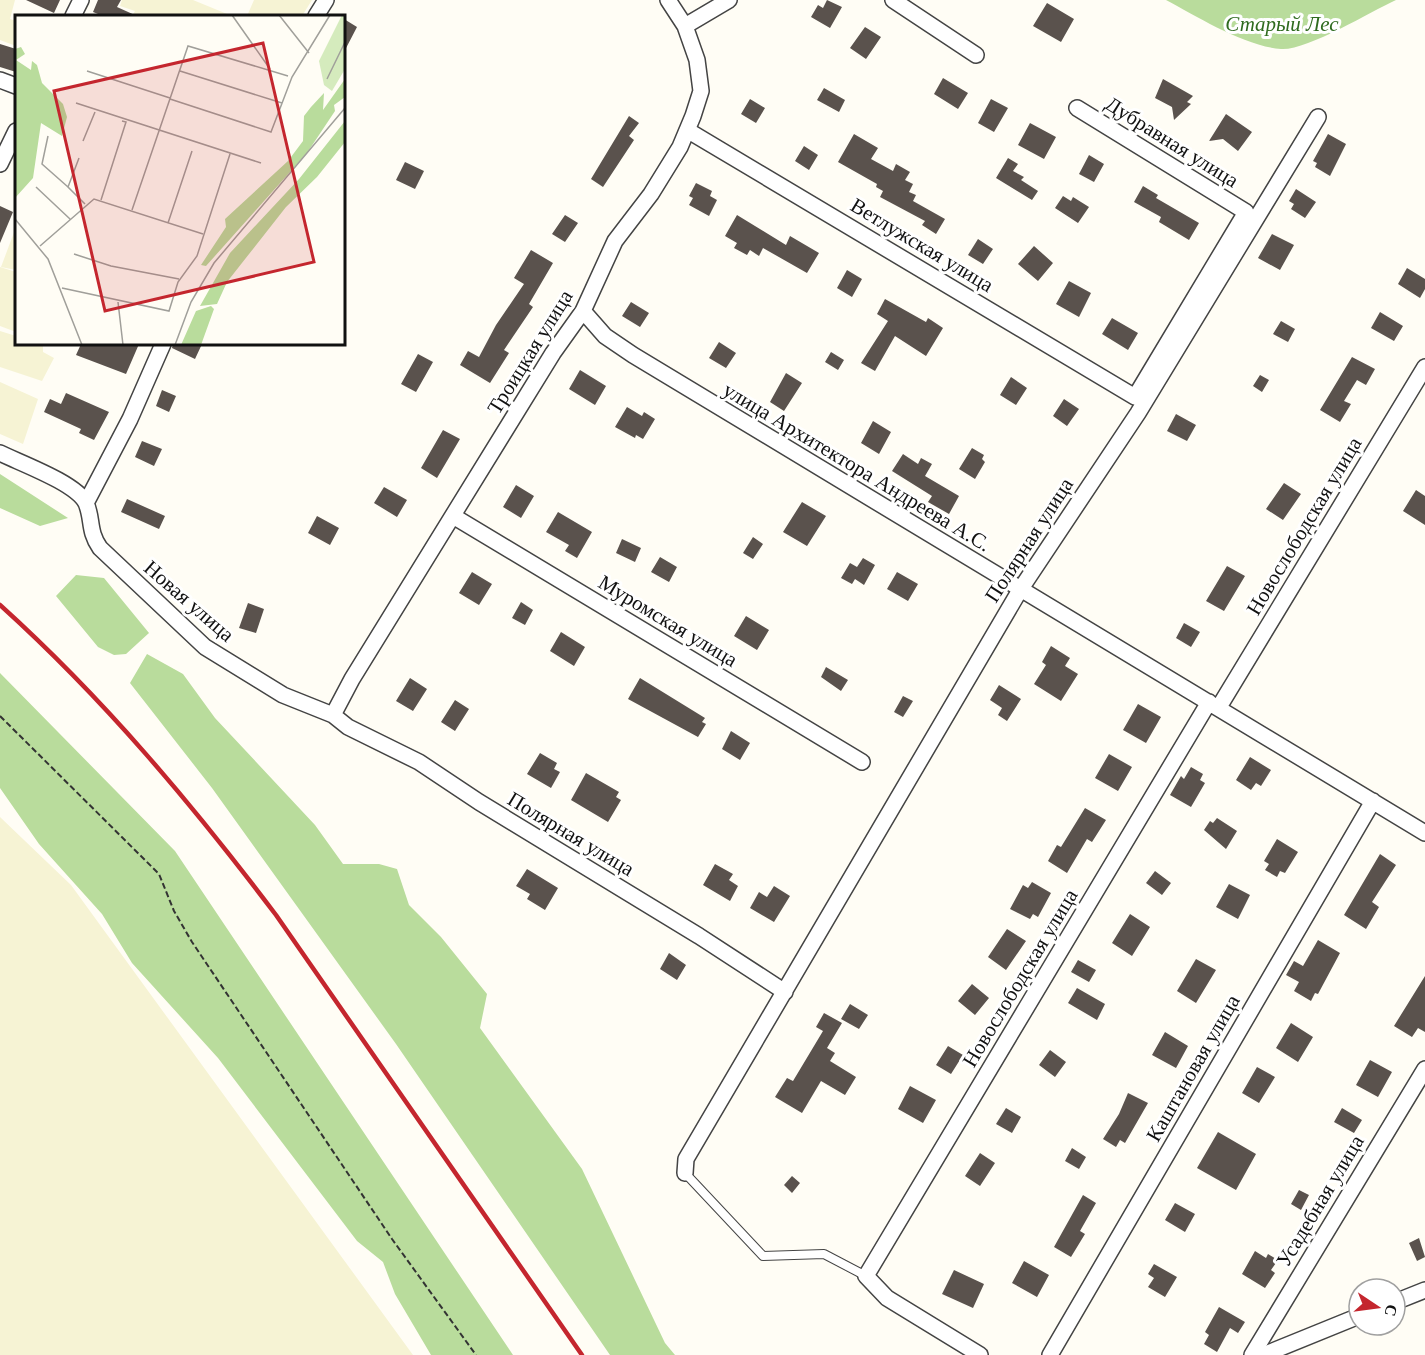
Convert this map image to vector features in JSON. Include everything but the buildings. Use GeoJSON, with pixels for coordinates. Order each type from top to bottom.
{"type":"FeatureCollection","features":[{"type":"Feature","properties":{"kind":"street"},"geometry":{"type":"LineString","coordinates":[[317,15],[326,0]]}},
{"type":"Feature","properties":{"kind":"street","name":"Троицкая улица"},"geometry":{"type":"LineString","coordinates":[[333,715],[352,680],[553,353],[583,312],[615,241],[651,194],[680,147],[701,91],[697,60],[685,26],[668,0]]}},
{"type":"Feature","properties":{"kind":"street"},"geometry":{"type":"LineString","coordinates":[[685,26],[729,0]]}},
{"type":"Feature","properties":{"kind":"street"},"geometry":{"type":"LineString","coordinates":[[893,0],[976,55]]}},
{"type":"Feature","properties":{"kind":"street"},"geometry":{"type":"LineString","coordinates":[[0,80],[15,86]]}},
{"type":"Feature","properties":{"kind":"street","name":"Дубравная улица"},"geometry":{"type":"LineString","coordinates":[[1077,108],[1246,212],[1135,397]]}},
{"type":"Feature","properties":{"kind":"street","name":"Полярная улица"},"geometry":{"type":"LineString","coordinates":[[685,1173],[686,1159],[1020,590],[1138,413],[1318,117]]}},
{"type":"Feature","properties":{"kind":"street","name":"Ветлужская улица"},"geometry":{"type":"LineString","coordinates":[[687,130],[1135,397]]}},
{"type":"Feature","properties":{"kind":"street"},"geometry":{"type":"LineString","coordinates":[[0,164],[15,133]]}},
{"type":"Feature","properties":{"kind":"street","name":"улица Архитектора Андреева А.С."},"geometry":{"type":"LineString","coordinates":[[583,312],[605,336],[633,355],[1425,833]]}},
{"type":"Feature","properties":{"kind":"street"},"geometry":{"type":"LineString","coordinates":[[0,453],[71,488],[86,503],[130,419],[163,345]]}},
{"type":"Feature","properties":{"kind":"street","name":"Новослободская улица"},"geometry":{"type":"LineString","coordinates":[[866,1276],[1214,704],[1425,367]]}},
{"type":"Feature","properties":{"kind":"street","name":"Новая улица"},"geometry":{"type":"LineString","coordinates":[[86,503],[92,536],[100,548],[205,647],[283,695],[333,715]]}},
{"type":"Feature","properties":{"kind":"street","name":"Муромская улица"},"geometry":{"type":"LineString","coordinates":[[453,516],[862,762]]}},
{"type":"Feature","properties":{"kind":"street","name":"Полярная улица"},"geometry":{"type":"LineString","coordinates":[[333,715],[348,727],[419,762],[479,802],[699,936],[785,992]]}},
{"type":"Feature","properties":{"kind":"street","name":"Каштановая улица"},"geometry":{"type":"LineString","coordinates":[[1050,1355],[1373,801]]}},
{"type":"Feature","properties":{"kind":"street","name":"Усадебная улица"},"geometry":{"type":"LineString","coordinates":[[1252,1355],[1425,1069]]}},
{"type":"Feature","properties":{"kind":"street"},"geometry":{"type":"LineString","coordinates":[[866,1276],[887,1298],[980,1355]]}},
{"type":"Feature","properties":{"kind":"street"},"geometry":{"type":"LineString","coordinates":[[1407,1297],[1425,1290]]}},
{"type":"Feature","properties":{"kind":"street"},"geometry":{"type":"LineString","coordinates":[[1263,1355],[1347,1321]]}},
{"type":"Feature","properties":{"kind":"lane"},"geometry":{"type":"LineString","coordinates":[[685,1173],[763,1256],[824,1254],[866,1276]]}},
{"type":"Feature","properties":{"kind":"path"},"geometry":{"type":"LineString","coordinates":[[0,716],[159,874],[174,911],[192,942],[392,1239],[476,1355]]}},
{"type":"Feature","properties":{"kind":"shaded area"},"geometry":{"type":"Polygon","coordinates":[[[0,0],[15,0],[10,19],[15,21],[15,46],[0,40],[0,0]]]}},
{"type":"Feature","properties":{"kind":"shaded area"},"geometry":{"type":"Polygon","coordinates":[[[122,0],[193,0],[230,15],[133,15],[135,11],[120,6],[122,0]]]}},
{"type":"Feature","properties":{"kind":"shaded area"},"geometry":{"type":"Polygon","coordinates":[[[254,0],[312,0],[303,15],[247,15],[254,0]]]}},
{"type":"Feature","properties":{"kind":"shaded area"},"geometry":{"type":"Polygon","coordinates":[[[15,230],[15,270],[1,267],[15,230]]]}},
{"type":"Feature","properties":{"kind":"shaded area"},"geometry":{"type":"Polygon","coordinates":[[[0,267],[15,272],[15,332],[0,326],[0,267]]]}},
{"type":"Feature","properties":{"kind":"shaded area"},"geometry":{"type":"Polygon","coordinates":[[[0,331],[15,336],[15,345],[43,346],[43,352],[54,358],[42,381],[0,367],[0,331]]]}},
{"type":"Feature","properties":{"kind":"shaded area"},"geometry":{"type":"Polygon","coordinates":[[[0,382],[38,399],[23,444],[0,434],[0,382]]]}},
{"type":"Feature","properties":{"kind":"shaded area"},"geometry":{"type":"Polygon","coordinates":[[[0,817],[71,885],[413,1355],[0,1355],[0,817]]]}},
{"type":"Feature","properties":{"kind":"green space","name":"Старый Лес"},"geometry":{"type":"Polygon","coordinates":[[[1166,0],[1396,0],[1322,38],[1292,48],[1281,49],[1237,37],[1166,0]]]}},
{"type":"Feature","properties":{"kind":"green space"},"geometry":{"type":"Polygon","coordinates":[[[0,474],[68,518],[40,526],[0,508],[0,474]]]}},
{"type":"Feature","properties":{"kind":"green space"},"geometry":{"type":"Polygon","coordinates":[[[76,575],[104,578],[149,633],[126,654],[114,655],[98,647],[56,596],[76,575]]]}},
{"type":"Feature","properties":{"kind":"green space"},"geometry":{"type":"Polygon","coordinates":[[[147,654],[183,674],[215,718],[315,825],[343,864],[379,864],[397,869],[409,905],[441,937],[487,994],[480,1028],[582,1169],[665,1343],[675,1355],[610,1355],[396,1044],[212,788],[130,683],[147,654]]]}},
{"type":"Feature","properties":{"kind":"green space"},"geometry":{"type":"Polygon","coordinates":[[[0,673],[175,851],[513,1355],[431,1355],[395,1294],[383,1262],[357,1241],[218,1058],[132,963],[102,914],[39,844],[0,788],[0,673]]]}},
{"type":"Feature","properties":{"kind":"railway"},"geometry":{"type":"LineString","coordinates":[[0,605],[75,677],[146,754],[276,915],[582,1355]]}}]}
